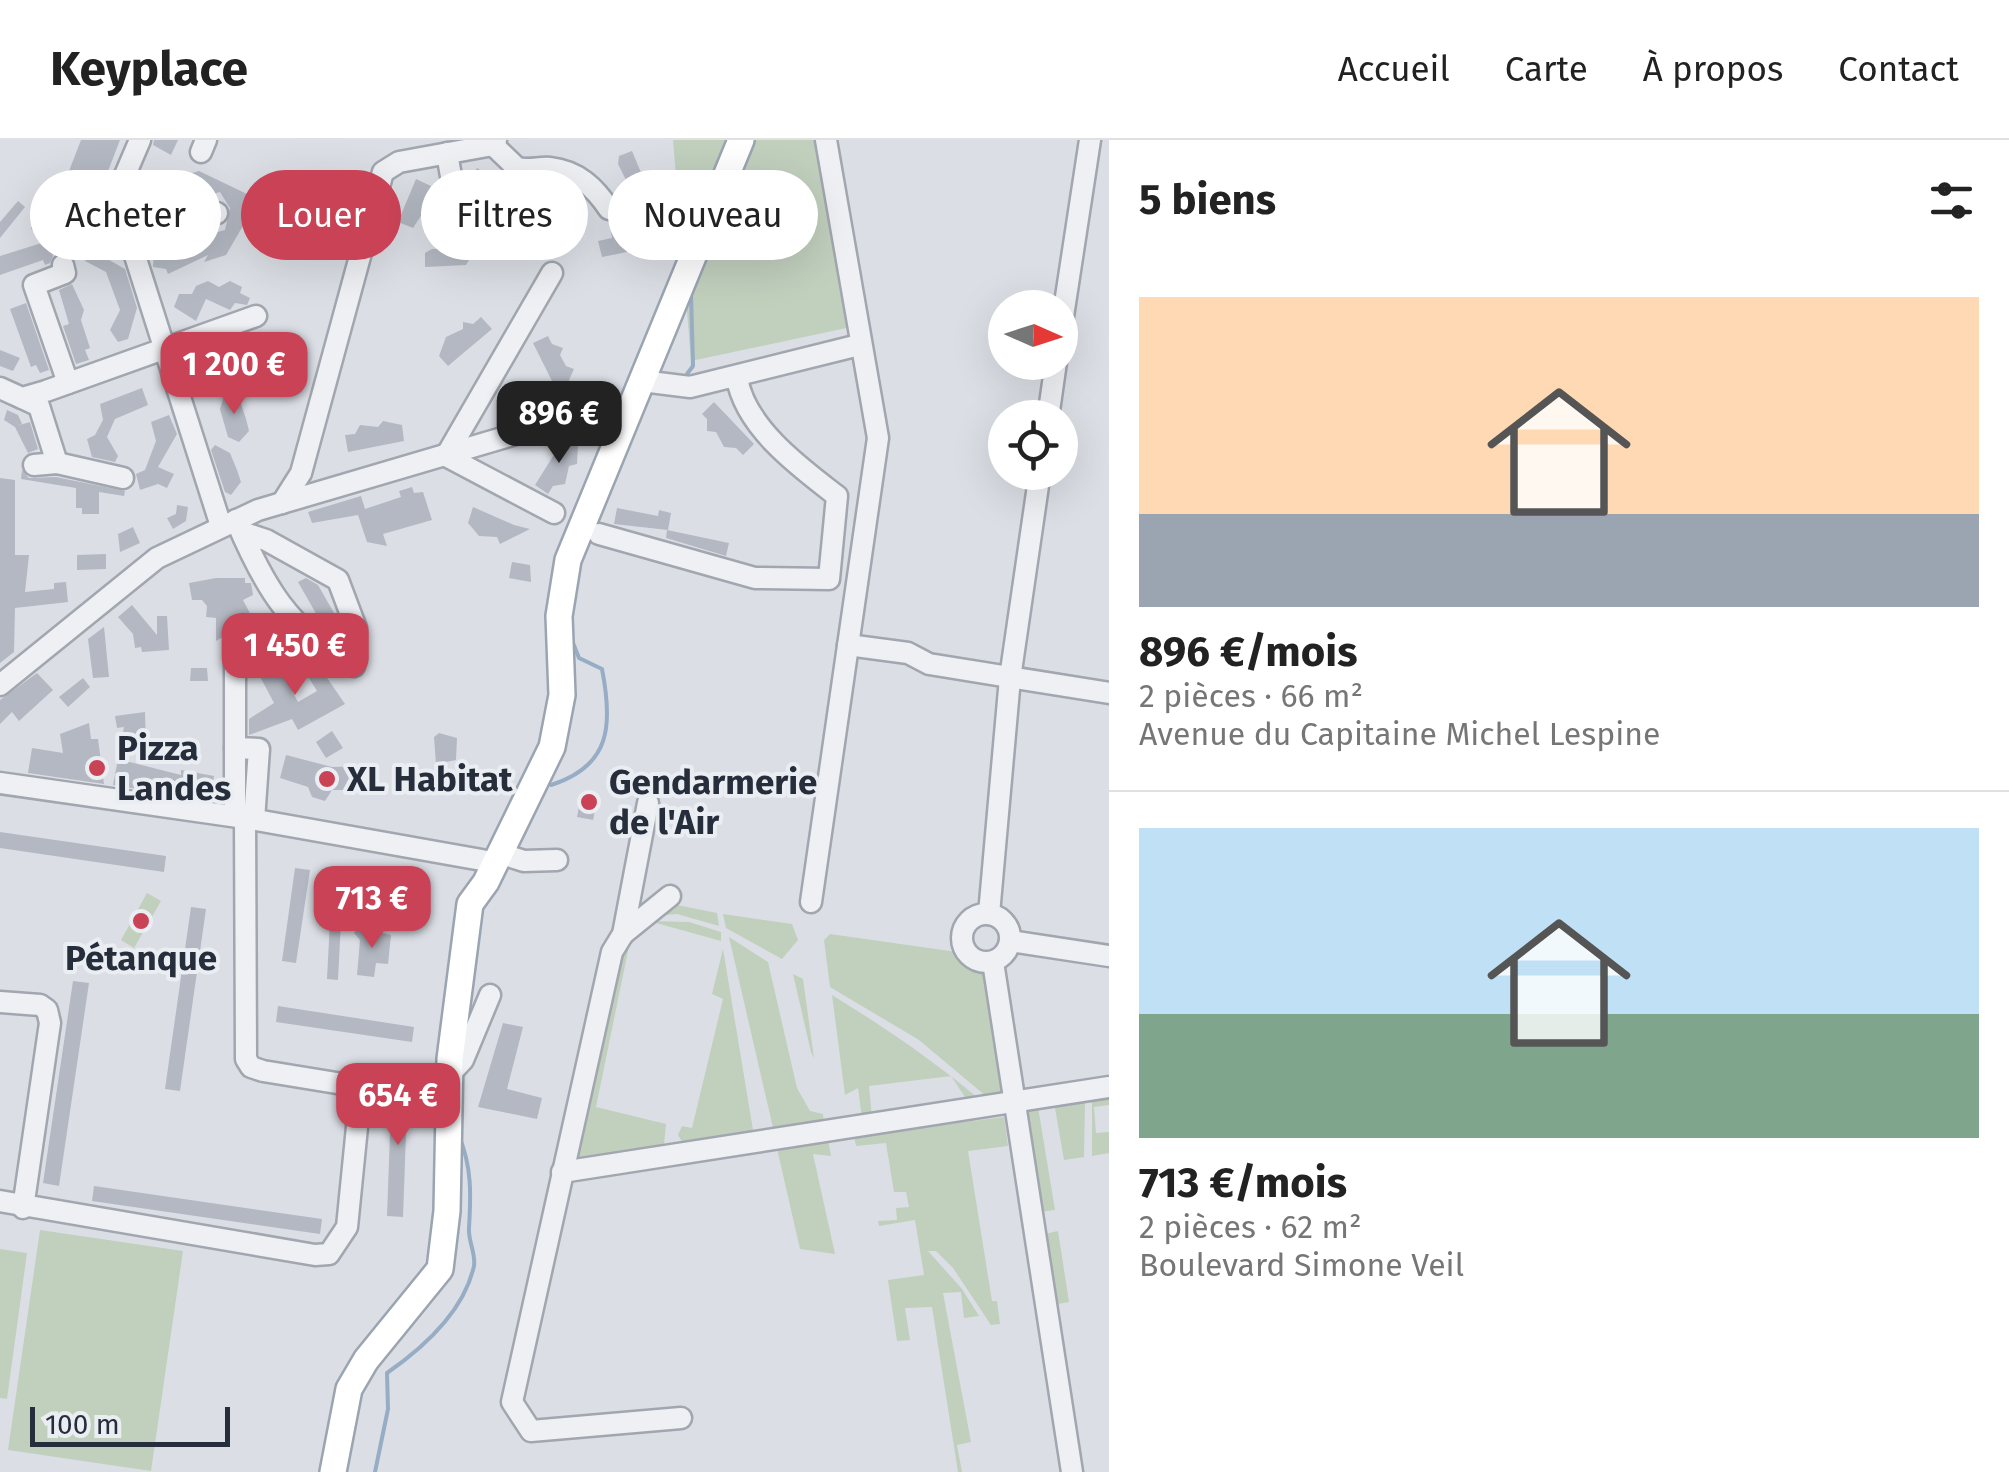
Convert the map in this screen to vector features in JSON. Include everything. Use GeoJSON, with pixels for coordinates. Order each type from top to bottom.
{"type":"FeatureCollection","features":[{"type":"Feature","properties":{"kind":"main road"},"geometry":{"type":"LineString","coordinates":[[333,1472],[349,1389],[366,1360],[440,1269],[447,1210],[449,1076],[470,904],[542,774],[552,746],[562,695],[559,616],[568,560],[741,140]]}},
{"type":"Feature","properties":{"kind":"street"},"geometry":{"type":"LineString","coordinates":[[127,170],[140,140]]}},
{"type":"Feature","properties":{"kind":"street"},"geometry":{"type":"LineString","coordinates":[[811,902],[878,438],[826,140]]}},
{"type":"Feature","properties":{"kind":"street"},"geometry":{"type":"LineString","coordinates":[[1067,290],[1090,140]]}},
{"type":"Feature","properties":{"kind":"street"},"geometry":{"type":"LineString","coordinates":[[282,502],[301,473],[383,172],[399,162],[495,142],[518,168],[548,167],[572,174],[594,188],[608,208]]}},
{"type":"Feature","properties":{"kind":"street"},"geometry":{"type":"LineString","coordinates":[[447,153],[450,170]]}},
{"type":"Feature","properties":{"kind":"street"},"geometry":{"type":"LineString","coordinates":[[135,260],[233,526],[270,595],[311,638],[354,666],[356,628],[338,580],[279,546],[233,526]]}},
{"type":"Feature","properties":{"kind":"street"},"geometry":{"type":"LineString","coordinates":[[62,265],[65,273],[34,285],[68,383]]}},
{"type":"Feature","properties":{"kind":"street"},"geometry":{"type":"LineString","coordinates":[[446,456],[552,274]]}},
{"type":"Feature","properties":{"kind":"street"},"geometry":{"type":"LineString","coordinates":[[22,398],[256,316]]}},
{"type":"Feature","properties":{"kind":"street"},"geometry":{"type":"LineString","coordinates":[[642,381],[690,387],[855,346]]}},
{"type":"Feature","properties":{"kind":"street"},"geometry":{"type":"LineString","coordinates":[[599,534],[755,578],[829,579],[837,496],[800,468],[741,403],[737,378]]}},
{"type":"Feature","properties":{"kind":"street"},"geometry":{"type":"LineString","coordinates":[[0,388],[40,406],[57,463]]}},
{"type":"Feature","properties":{"kind":"street"},"geometry":{"type":"LineString","coordinates":[[0,685],[158,558],[282,502],[560,421]]}},
{"type":"Feature","properties":{"kind":"street"},"geometry":{"type":"LineString","coordinates":[[446,456],[554,513]]}},
{"type":"Feature","properties":{"kind":"street"},"geometry":{"type":"LineString","coordinates":[[34,465],[57,463],[124,478]]}},
{"type":"Feature","properties":{"kind":"street"},"geometry":{"type":"LineString","coordinates":[[989,914],[1010,678],[1037,490]]}},
{"type":"Feature","properties":{"kind":"street"},"geometry":{"type":"LineString","coordinates":[[0,1201],[23,1208],[315,1255],[329,1254],[347,1227],[361,1086],[263,1072],[250,1067],[246,1059],[245,818],[235,748],[235,644]]}},
{"type":"Feature","properties":{"kind":"street"},"geometry":{"type":"LineString","coordinates":[[848,645],[908,652],[928,664],[1109,693]]}},
{"type":"Feature","properties":{"kind":"street"},"geometry":{"type":"LineString","coordinates":[[0,782],[524,861],[557,860]]}},
{"type":"Feature","properties":{"kind":"street"},"geometry":{"type":"LineString","coordinates":[[648,803],[622,934],[612,952],[512,1402],[531,1431],[682,1418]]}},
{"type":"Feature","properties":{"kind":"street"},"geometry":{"type":"LineString","coordinates":[[622,934],[670,896]]}},
{"type":"Feature","properties":{"kind":"street"},"geometry":{"type":"LineString","coordinates":[[989,914],[1004,922],[1010,941],[1006,952],[993,962],[977,961],[962,943],[969,921],[989,914]]}},
{"type":"Feature","properties":{"kind":"street"},"geometry":{"type":"LineString","coordinates":[[1010,941],[1109,956]]}},
{"type":"Feature","properties":{"kind":"street"},"geometry":{"type":"LineString","coordinates":[[993,962],[1072,1472]]}},
{"type":"Feature","properties":{"kind":"street"},"geometry":{"type":"LineString","coordinates":[[449,1076],[463,1060],[490,995]]}},
{"type":"Feature","properties":{"kind":"street"},"geometry":{"type":"LineString","coordinates":[[0,1002],[40,1006],[47,1010],[50,1023],[23,1208]]}},
{"type":"Feature","properties":{"kind":"street"},"geometry":{"type":"LineString","coordinates":[[562,1172],[1014,1105],[1109,1087]]}},
{"type":"Feature","properties":{"kind":"green space"},"geometry":{"type":"Polygon","coordinates":[[[673,140],[824,140],[851,327],[691,361],[683,260],[818,260],[818,170],[675,170],[673,140]]]}},
{"type":"Feature","properties":{"kind":"green space","name":"Pétanque"},"geometry":{"type":"Polygon","coordinates":[[[147,893],[161,901],[134,948],[121,940],[147,893]]]}},
{"type":"Feature","properties":{"kind":"green space"},"geometry":{"type":"Polygon","coordinates":[[[672,904],[717,913],[719,926],[677,914],[654,916],[672,904]]]}},
{"type":"Feature","properties":{"kind":"green space"},"geometry":{"type":"Polygon","coordinates":[[[723,914],[792,924],[798,940],[782,959],[726,928],[723,914]]]}},
{"type":"Feature","properties":{"kind":"green space"},"geometry":{"type":"Polygon","coordinates":[[[649,921],[689,922],[721,932],[721,941],[649,921]]]}},
{"type":"Feature","properties":{"kind":"green space"},"geometry":{"type":"Polygon","coordinates":[[[830,934],[957,952],[985,972],[1004,1100],[993,1102],[919,1040],[830,987],[824,940],[830,934]]]}},
{"type":"Feature","properties":{"kind":"green space"},"geometry":{"type":"Polygon","coordinates":[[[729,937],[768,962],[797,1088],[810,1111],[823,1114],[824,1125],[774,1132],[729,937]]]}},
{"type":"Feature","properties":{"kind":"green space"},"geometry":{"type":"Polygon","coordinates":[[[629,946],[596,1107],[666,1124],[664,1145],[573,1162],[621,951],[629,946]]]}},
{"type":"Feature","properties":{"kind":"green space"},"geometry":{"type":"Polygon","coordinates":[[[723,949],[754,1136],[684,1145],[678,1135],[682,1126],[692,1128],[723,999],[712,994],[723,949]]]}},
{"type":"Feature","properties":{"kind":"green space"},"geometry":{"type":"Polygon","coordinates":[[[793,974],[803,979],[814,1058],[811,1052],[793,974]]]}},
{"type":"Feature","properties":{"kind":"green space"},"geometry":{"type":"Polygon","coordinates":[[[832,995],[951,1076],[869,1086],[872,1118],[862,1119],[858,1088],[845,1095],[832,995]]]}},
{"type":"Feature","properties":{"kind":"green space"},"geometry":{"type":"Polygon","coordinates":[[[951,1077],[967,1089],[985,1104],[971,1106],[951,1077]]]}},
{"type":"Feature","properties":{"kind":"green space"},"geometry":{"type":"Polygon","coordinates":[[[1109,1094],[1109,1105],[1094,1107],[1096,1133],[1109,1132],[1109,1153],[1092,1156],[1092,1097],[1109,1094]]]}},
{"type":"Feature","properties":{"kind":"green space"},"geometry":{"type":"Polygon","coordinates":[[[1085,1099],[1084,1157],[1064,1160],[1055,1108],[1058,1103],[1085,1099]]]}},
{"type":"Feature","properties":{"kind":"green space"},"geometry":{"type":"Polygon","coordinates":[[[1038,1107],[1055,1210],[1038,1212],[1023,1110],[1038,1107]]]}},
{"type":"Feature","properties":{"kind":"green space"},"geometry":{"type":"Polygon","coordinates":[[[1004,1117],[1008,1146],[968,1151],[992,1301],[997,1301],[1000,1324],[991,1325],[953,1268],[936,1251],[928,1251],[962,1289],[979,1316],[964,1318],[961,1292],[943,1293],[971,1442],[957,1445],[962,1472],[958,1472],[932,1307],[905,1308],[910,1340],[897,1341],[888,1280],[924,1275],[915,1220],[879,1226],[878,1221],[897,1220],[896,1208],[909,1207],[906,1192],[894,1192],[886,1143],[856,1146],[854,1136],[1004,1117]]]}},
{"type":"Feature","properties":{"kind":"green space"},"geometry":{"type":"Polygon","coordinates":[[[828,1140],[831,1156],[813,1154],[835,1254],[800,1249],[776,1144],[828,1140]]]}},
{"type":"Feature","properties":{"kind":"green space"},"geometry":{"type":"Polygon","coordinates":[[[40,1230],[183,1251],[151,1471],[8,1450],[40,1230]]]}},
{"type":"Feature","properties":{"kind":"green space"},"geometry":{"type":"Polygon","coordinates":[[[1058,1231],[1069,1302],[1052,1305],[1041,1235],[1058,1231]]]}},
{"type":"Feature","properties":{"kind":"green space"},"geometry":{"type":"Polygon","coordinates":[[[0,1249],[27,1253],[7,1399],[0,1398],[0,1249]]]}},
{"type":"Feature","properties":{"kind":"building"},"geometry":{"type":"Polygon","coordinates":[[[81,140],[120,140],[108,170],[69,170],[81,140]]]}},
{"type":"Feature","properties":{"kind":"building"},"geometry":{"type":"Polygon","coordinates":[[[154,140],[178,140],[171,155],[153,145],[154,140]]]}},
{"type":"Feature","properties":{"kind":"building"},"geometry":{"type":"Polygon","coordinates":[[[632,151],[640,170],[621,170],[619,156],[632,151]]]}},
{"type":"Feature","properties":{"kind":"building"},"geometry":{"type":"Polygon","coordinates":[[[416,179],[421,181],[421,216],[413,228],[401,223],[416,179]]]}},
{"type":"Feature","properties":{"kind":"building"},"geometry":{"type":"Polygon","coordinates":[[[221,182],[241,191],[241,229],[226,255],[221,257],[221,231],[225,230],[230,208],[221,194],[221,182]]]}},
{"type":"Feature","properties":{"kind":"building"},"geometry":{"type":"Polygon","coordinates":[[[18,201],[25,207],[0,238],[0,222],[18,201]]]}},
{"type":"Feature","properties":{"kind":"building"},"geometry":{"type":"Polygon","coordinates":[[[608,239],[608,256],[602,257],[598,241],[608,239]]]}},
{"type":"Feature","properties":{"kind":"building"},"geometry":{"type":"Polygon","coordinates":[[[30,247],[30,260],[43,260],[0,275],[0,256],[30,247]]]}},
{"type":"Feature","properties":{"kind":"building"},"geometry":{"type":"Polygon","coordinates":[[[109,260],[125,269],[137,308],[128,339],[118,342],[110,330],[120,310],[106,272],[85,261],[109,260]]]}},
{"type":"Feature","properties":{"kind":"building"},"geometry":{"type":"Polygon","coordinates":[[[153,260],[197,260],[168,274],[166,269],[153,267],[153,260]]]}},
{"type":"Feature","properties":{"kind":"building"},"geometry":{"type":"Polygon","coordinates":[[[425,260],[469,260],[466,265],[425,267],[425,260]]]}},
{"type":"Feature","properties":{"kind":"building"},"geometry":{"type":"Polygon","coordinates":[[[208,281],[219,287],[230,281],[242,287],[240,293],[250,298],[247,305],[235,303],[230,310],[206,299],[196,321],[174,307],[179,294],[192,294],[196,286],[208,281]]]}},
{"type":"Feature","properties":{"kind":"building"},"geometry":{"type":"Polygon","coordinates":[[[72,284],[84,310],[81,320],[90,348],[85,350],[89,360],[76,364],[63,326],[69,324],[59,290],[72,284]]]}},
{"type":"Feature","properties":{"kind":"building"},"geometry":{"type":"Polygon","coordinates":[[[26,303],[49,370],[40,373],[36,365],[31,367],[10,309],[26,303]]]}},
{"type":"Feature","properties":{"kind":"building"},"geometry":{"type":"Polygon","coordinates":[[[481,317],[492,329],[448,366],[439,356],[446,337],[463,329],[463,322],[473,324],[481,317]]]}},
{"type":"Feature","properties":{"kind":"building"},"geometry":{"type":"Polygon","coordinates":[[[250,333],[256,350],[250,362],[198,378],[187,373],[182,357],[200,351],[221,361],[233,339],[250,333]]]}},
{"type":"Feature","properties":{"kind":"building"},"geometry":{"type":"Polygon","coordinates":[[[548,336],[552,344],[563,348],[560,355],[566,366],[574,369],[569,380],[574,388],[559,395],[533,343],[548,336]]]}},
{"type":"Feature","properties":{"kind":"building"},"geometry":{"type":"Polygon","coordinates":[[[0,350],[20,358],[13,371],[0,366],[0,350]]]}},
{"type":"Feature","properties":{"kind":"building"},"geometry":{"type":"Polygon","coordinates":[[[142,388],[148,405],[115,419],[107,437],[118,456],[115,462],[92,457],[87,439],[95,435],[103,420],[100,404],[142,388]]]}},
{"type":"Feature","properties":{"kind":"building"},"geometry":{"type":"Polygon","coordinates":[[[225,393],[238,395],[246,419],[249,431],[239,442],[228,437],[220,409],[225,393]]]}},
{"type":"Feature","properties":{"kind":"building"},"geometry":{"type":"Polygon","coordinates":[[[714,402],[754,444],[743,455],[736,448],[724,447],[716,432],[707,431],[707,419],[702,414],[714,402]]]}},
{"type":"Feature","properties":{"kind":"building"},"geometry":{"type":"Polygon","coordinates":[[[7,410],[18,415],[22,424],[16,426],[30,422],[38,449],[28,453],[15,427],[4,420],[7,410]]]}},
{"type":"Feature","properties":{"kind":"building"},"geometry":{"type":"Polygon","coordinates":[[[169,415],[177,434],[158,467],[174,474],[167,488],[158,484],[140,490],[136,474],[145,470],[156,441],[151,422],[169,415]]]}},
{"type":"Feature","properties":{"kind":"building"},"geometry":{"type":"Polygon","coordinates":[[[383,421],[402,425],[404,441],[348,452],[345,435],[355,434],[360,425],[378,427],[383,421]]]}},
{"type":"Feature","properties":{"kind":"building"},"geometry":{"type":"Polygon","coordinates":[[[565,437],[578,445],[577,464],[569,466],[565,484],[553,486],[548,494],[535,485],[565,437]]]}},
{"type":"Feature","properties":{"kind":"building"},"geometry":{"type":"Polygon","coordinates":[[[215,445],[230,453],[241,482],[231,495],[225,492],[211,450],[215,445]]]}},
{"type":"Feature","properties":{"kind":"building"},"geometry":{"type":"Polygon","coordinates":[[[22,470],[29,478],[56,477],[125,491],[124,496],[99,492],[99,514],[82,514],[82,508],[76,508],[76,488],[21,479],[22,470]]]}},
{"type":"Feature","properties":{"kind":"building"},"geometry":{"type":"Polygon","coordinates":[[[0,478],[15,480],[15,555],[29,555],[25,592],[54,589],[54,583],[66,582],[68,602],[15,608],[14,652],[0,663],[0,478]]]}},
{"type":"Feature","properties":{"kind":"building"},"geometry":{"type":"Polygon","coordinates":[[[412,487],[414,493],[423,492],[432,520],[383,534],[387,546],[367,542],[358,515],[312,523],[308,512],[361,496],[365,509],[401,497],[399,491],[412,487]]]}},
{"type":"Feature","properties":{"kind":"building"},"geometry":{"type":"Polygon","coordinates":[[[177,505],[188,507],[186,521],[173,529],[167,518],[176,514],[177,505]]]}},
{"type":"Feature","properties":{"kind":"building"},"geometry":{"type":"Polygon","coordinates":[[[473,507],[530,529],[500,544],[497,537],[479,536],[468,523],[473,507]]]}},
{"type":"Feature","properties":{"kind":"building"},"geometry":{"type":"Polygon","coordinates":[[[617,508],[658,516],[659,510],[671,513],[668,530],[614,524],[617,508]]]}},
{"type":"Feature","properties":{"kind":"building"},"geometry":{"type":"Polygon","coordinates":[[[133,527],[140,543],[120,552],[118,534],[133,527]]]}},
{"type":"Feature","properties":{"kind":"building"},"geometry":{"type":"Polygon","coordinates":[[[667,530],[729,543],[726,556],[666,538],[667,530]]]}},
{"type":"Feature","properties":{"kind":"building"},"geometry":{"type":"Polygon","coordinates":[[[106,554],[106,569],[77,570],[77,555],[106,554]]]}},
{"type":"Feature","properties":{"kind":"building"},"geometry":{"type":"Polygon","coordinates":[[[512,562],[530,565],[531,582],[509,578],[512,562]]]}},
{"type":"Feature","properties":{"kind":"building"},"geometry":{"type":"Polygon","coordinates":[[[245,578],[245,583],[251,583],[253,595],[243,600],[253,619],[253,634],[234,630],[216,641],[216,618],[206,617],[207,606],[202,600],[192,600],[189,583],[245,578]]]}},
{"type":"Feature","properties":{"kind":"building"},"geometry":{"type":"Polygon","coordinates":[[[306,578],[318,585],[338,620],[342,634],[335,638],[326,631],[298,582],[306,578]]]}},
{"type":"Feature","properties":{"kind":"building"},"geometry":{"type":"Polygon","coordinates":[[[132,605],[157,635],[157,616],[167,616],[169,650],[142,652],[141,647],[135,648],[133,634],[118,617],[132,605]]]}},
{"type":"Feature","properties":{"kind":"building"},"geometry":{"type":"Polygon","coordinates":[[[104,627],[109,677],[93,678],[88,639],[104,627]]]}},
{"type":"Feature","properties":{"kind":"building"},"geometry":{"type":"Polygon","coordinates":[[[310,653],[345,704],[298,730],[292,719],[249,735],[249,719],[274,703],[256,669],[276,661],[298,702],[317,691],[298,660],[310,653]]]}},
{"type":"Feature","properties":{"kind":"building"},"geometry":{"type":"Polygon","coordinates":[[[191,668],[207,668],[208,681],[190,681],[191,668]]]}},
{"type":"Feature","properties":{"kind":"building"},"geometry":{"type":"Polygon","coordinates":[[[37,673],[53,690],[19,721],[12,712],[0,724],[0,700],[37,673]]]}},
{"type":"Feature","properties":{"kind":"building"},"geometry":{"type":"Polygon","coordinates":[[[83,678],[90,687],[68,707],[59,697],[83,678]]]}},
{"type":"Feature","properties":{"kind":"building"},"geometry":{"type":"Polygon","coordinates":[[[145,712],[146,748],[120,747],[124,727],[117,728],[115,716],[145,712]]]}},
{"type":"Feature","properties":{"kind":"building"},"geometry":{"type":"Polygon","coordinates":[[[89,723],[91,739],[98,739],[104,784],[28,773],[32,748],[63,753],[60,734],[89,723]]]}},
{"type":"Feature","properties":{"kind":"building"},"geometry":{"type":"Polygon","coordinates":[[[332,731],[343,748],[326,758],[316,742],[332,731]]]}},
{"type":"Feature","properties":{"kind":"building"},"geometry":{"type":"Polygon","coordinates":[[[439,733],[457,738],[456,760],[436,764],[434,737],[439,733]]]}},
{"type":"Feature","properties":{"kind":"building"},"geometry":{"type":"Polygon","coordinates":[[[286,755],[332,767],[363,766],[361,790],[332,790],[325,801],[312,797],[308,787],[280,778],[286,755]]]}},
{"type":"Feature","properties":{"kind":"building"},"geometry":{"type":"Polygon","coordinates":[[[118,759],[181,775],[181,770],[214,776],[210,799],[138,783],[137,789],[113,785],[118,759]]]}},
{"type":"Feature","properties":{"kind":"building"},"geometry":{"type":"Polygon","coordinates":[[[582,792],[598,796],[593,820],[577,817],[582,792]]]}},
{"type":"Feature","properties":{"kind":"building"},"geometry":{"type":"Polygon","coordinates":[[[0,832],[166,856],[164,872],[0,848],[0,832]]]}},
{"type":"Feature","properties":{"kind":"building"},"geometry":{"type":"Polygon","coordinates":[[[295,868],[310,870],[296,963],[282,961],[295,868]]]}},
{"type":"Feature","properties":{"kind":"building"},"geometry":{"type":"Polygon","coordinates":[[[191,907],[206,909],[180,1091],[165,1089],[191,907]]]}},
{"type":"Feature","properties":{"kind":"building"},"geometry":{"type":"Polygon","coordinates":[[[330,921],[341,921],[338,980],[327,979],[330,921]]]}},
{"type":"Feature","properties":{"kind":"building"},"geometry":{"type":"Polygon","coordinates":[[[358,927],[391,935],[388,964],[376,963],[374,977],[357,975],[360,940],[354,933],[358,927]]]}},
{"type":"Feature","properties":{"kind":"building"},"geometry":{"type":"Polygon","coordinates":[[[73,981],[89,983],[59,1186],[43,1183],[73,981]]]}},
{"type":"Feature","properties":{"kind":"building"},"geometry":{"type":"Polygon","coordinates":[[[278,1006],[414,1027],[412,1042],[276,1022],[278,1006]]]}},
{"type":"Feature","properties":{"kind":"building"},"geometry":{"type":"Polygon","coordinates":[[[503,1023],[523,1027],[507,1089],[542,1098],[537,1119],[478,1107],[503,1023]]]}},
{"type":"Feature","properties":{"kind":"building"},"geometry":{"type":"Polygon","coordinates":[[[392,1078],[408,1079],[403,1217],[387,1216],[392,1078]]]}},
{"type":"Feature","properties":{"kind":"building"},"geometry":{"type":"Polygon","coordinates":[[[94,1186],[322,1219],[320,1234],[92,1201],[94,1186]]]}},
{"type":"Feature","properties":{"kind":"waterway"},"geometry":{"type":"LineString","coordinates":[[687,374],[693,366],[691,293]]}},
{"type":"Feature","properties":{"kind":"waterway"},"geometry":{"type":"LineString","coordinates":[[551,785],[586,767],[596,755],[607,725],[602,669],[579,658],[571,638]]}},
{"type":"Feature","properties":{"kind":"waterway"},"geometry":{"type":"LineString","coordinates":[[375,1472],[388,1409],[387,1373],[452,1313],[474,1266],[468,1170],[459,1136]]}},
{"type":"Feature","properties":{"kind":"place","name":"Pizza Landes"},"geometry":{"type":"Point","coordinates":[97,768]}},
{"type":"Feature","properties":{"kind":"place","name":"XL Habitat"},"geometry":{"type":"Point","coordinates":[327,779]}},
{"type":"Feature","properties":{"kind":"place","name":"Gendarmerie de l'Air"},"geometry":{"type":"Point","coordinates":[589,802]}},
{"type":"Feature","properties":{"kind":"place","name":"Pétanque"},"geometry":{"type":"Point","coordinates":[141,921]}}]}
